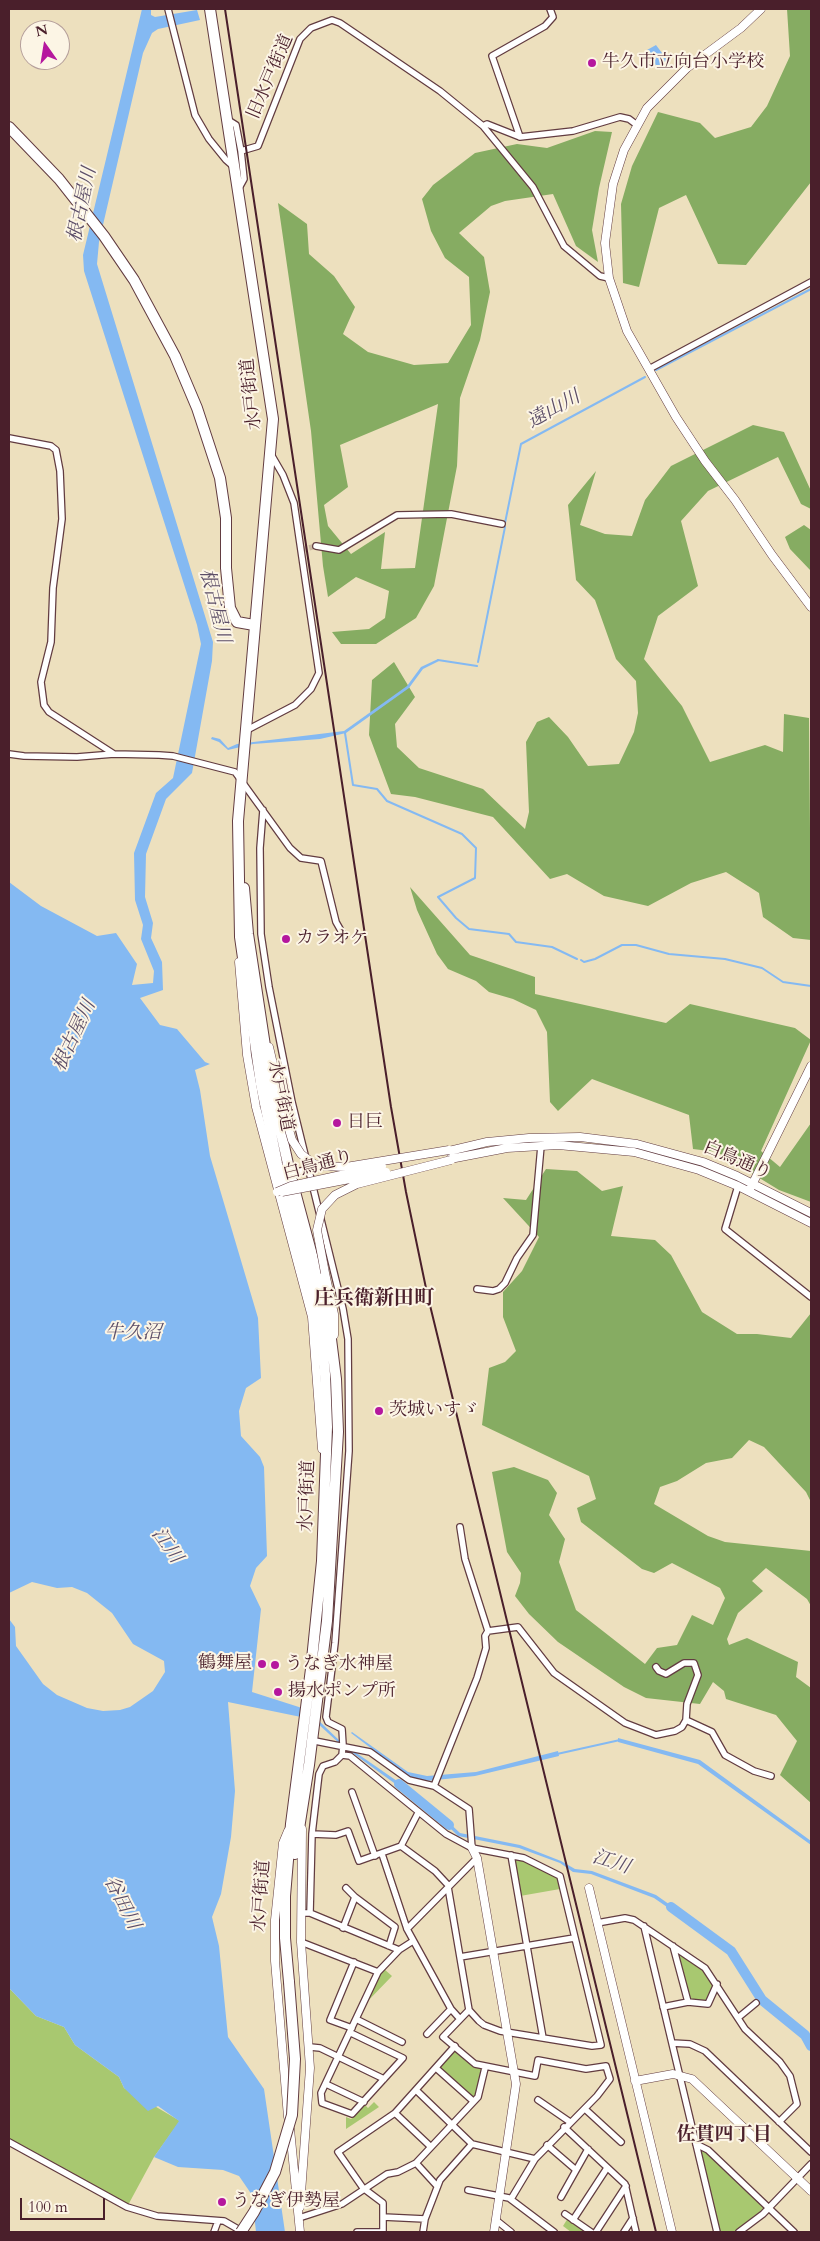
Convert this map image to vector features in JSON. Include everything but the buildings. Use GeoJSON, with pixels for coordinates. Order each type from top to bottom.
{"type":"FeatureCollection","features":[{"type":"Feature","properties":{"kind":"highway","name":"水戸街道"},"geometry":{"type":"LineString","coordinates":[[210,9],[270,384],[273,419],[272,456],[254,625],[247,730],[238,822],[244,936],[260,1084],[326,1306],[336,1379],[338,1432],[329,1585],[307,1739],[291,1824]]}},
{"type":"Feature","properties":{"kind":"highway"},"geometry":{"type":"LineString","coordinates":[[9,127],[80,204],[134,280],[175,356],[209,442],[225,501],[226,568],[230,608],[237,622],[254,625]]}},
{"type":"Feature","properties":{"kind":"highway","name":"水戸街道"},"geometry":{"type":"LineString","coordinates":[[244,936],[286,1175],[323,1343],[327,1427],[325,1501],[302,1817]]}},
{"type":"Feature","properties":{"kind":"highway"},"geometry":{"type":"LineString","coordinates":[[290,1865],[302,1817]]}},
{"type":"Feature","properties":{"kind":"highway"},"geometry":{"type":"LineString","coordinates":[[242,2232],[275,2172],[292,2115],[295,2059],[289,1982],[288,1930],[291,1824]]}},
{"type":"Feature","properties":{"kind":"main road"},"geometry":{"type":"LineString","coordinates":[[761,9],[741,28],[687,68],[648,108],[637,125],[618,167],[608,204],[606,243],[609,278],[628,331],[648,368],[705,461],[811,607]]}},
{"type":"Feature","properties":{"kind":"main road"},"geometry":{"type":"LineString","coordinates":[[244,936],[238,955],[247,1055],[256,1108],[312,1317],[325,1501]]}},
{"type":"Feature","properties":{"kind":"main road"},"geometry":{"type":"LineString","coordinates":[[258,1009],[292,1140],[301,1154],[314,1164],[329,1168],[346,1167],[450,1155]]}},
{"type":"Feature","properties":{"kind":"main road"},"geometry":{"type":"LineString","coordinates":[[749,1191],[811,1066]]}},
{"type":"Feature","properties":{"kind":"main road","name":"白鳥通り"},"geometry":{"type":"LineString","coordinates":[[277,1192],[291,1186],[530,1138],[580,1137],[610,1140],[684,1155],[752,1183],[811,1213]]}},
{"type":"Feature","properties":{"kind":"main road","name":"白鳥通り"},"geometry":{"type":"LineString","coordinates":[[468,1150],[577,1146],[634,1152],[699,1170],[749,1191],[811,1223]]}},
{"type":"Feature","properties":{"kind":"main road"},"geometry":{"type":"LineString","coordinates":[[336,1379],[334,1314],[317,1230],[322,1209],[335,1195],[357,1184],[450,1155]]}},
{"type":"Feature","properties":{"kind":"main road","name":"水戸街道"},"geometry":{"type":"LineString","coordinates":[[299,2218],[310,2097],[310,2047],[301,1913],[302,1817]]}},
{"type":"Feature","properties":{"kind":"main road","name":"水戸街道"},"geometry":{"type":"LineString","coordinates":[[291,1824],[283,1843],[275,1920],[275,1961],[300,2232]]}},
{"type":"Feature","properties":{"kind":"main road"},"geometry":{"type":"LineString","coordinates":[[472,1848],[476,1858],[516,2091],[494,2232]]}},
{"type":"Feature","properties":{"kind":"main road"},"geometry":{"type":"LineString","coordinates":[[589,1888],[672,2232]]}},
{"type":"Feature","properties":{"kind":"main road"},"geometry":{"type":"LineString","coordinates":[[283,2048],[310,2047]]}},
{"type":"Feature","properties":{"kind":"main road"},"geometry":{"type":"LineString","coordinates":[[635,2081],[664,2074],[679,2074],[700,2084],[811,2191]]}},
{"type":"Feature","properties":{"kind":"street"},"geometry":{"type":"LineString","coordinates":[[520,137],[492,56],[545,26],[553,17],[550,9]]}},
{"type":"Feature","properties":{"kind":"street"},"geometry":{"type":"LineString","coordinates":[[169,10],[190,100],[199,124],[226,160],[236,167]]}},
{"type":"Feature","properties":{"kind":"street","name":"旧水戸街道"},"geometry":{"type":"LineString","coordinates":[[241,151],[258,146],[300,39],[311,28],[332,20],[340,23],[440,91],[483,126]]}},
{"type":"Feature","properties":{"kind":"street"},"geometry":{"type":"LineString","coordinates":[[609,278],[600,276],[564,246],[533,187],[483,126],[487,124],[520,137],[573,131],[620,117],[629,119],[637,125]]}},
{"type":"Feature","properties":{"kind":"street"},"geometry":{"type":"LineString","coordinates":[[228,120],[236,125],[241,151],[244,180],[239,188]]}},
{"type":"Feature","properties":{"kind":"street"},"geometry":{"type":"LineString","coordinates":[[648,368],[811,282]]}},
{"type":"Feature","properties":{"kind":"street"},"geometry":{"type":"LineString","coordinates":[[9,438],[51,446],[56,450],[60,471],[62,519],[53,588],[51,642],[41,682],[44,705],[49,712],[114,754]]}},
{"type":"Feature","properties":{"kind":"street"},"geometry":{"type":"LineString","coordinates":[[247,730],[295,705],[312,689],[319,673],[294,503],[283,475],[272,456]]}},
{"type":"Feature","properties":{"kind":"street"},"geometry":{"type":"LineString","coordinates":[[316,546],[340,550],[397,515],[459,515],[502,524]]}},
{"type":"Feature","properties":{"kind":"street"},"geometry":{"type":"LineString","coordinates":[[9,754],[77,757],[114,754],[173,756],[234,772],[242,779],[296,854],[301,858],[321,861],[336,922],[344,936]]}},
{"type":"Feature","properties":{"kind":"street"},"geometry":{"type":"LineString","coordinates":[[263,810],[260,848],[261,934],[275,1021],[343,1309],[348,1339],[349,1451],[340,1585],[326,1717],[328,1722],[342,1729],[343,1745],[342,1755],[335,1762],[324,1766],[319,1774],[312,1834],[310,1913]]}},
{"type":"Feature","properties":{"kind":"street"},"geometry":{"type":"LineString","coordinates":[[244,936],[261,934]]}},
{"type":"Feature","properties":{"kind":"street"},"geometry":{"type":"LineString","coordinates":[[477,1289],[493,1291],[505,1283],[517,1258],[533,1235],[541,1146]]}},
{"type":"Feature","properties":{"kind":"street"},"geometry":{"type":"LineString","coordinates":[[286,1175],[309,1169]]}},
{"type":"Feature","properties":{"kind":"street"},"geometry":{"type":"LineString","coordinates":[[738,1186],[725,1229],[811,1297]]}},
{"type":"Feature","properties":{"kind":"street"},"geometry":{"type":"LineString","coordinates":[[434,1786],[477,1678],[486,1648],[485,1636],[488,1631],[465,1559],[460,1528]]}},
{"type":"Feature","properties":{"kind":"street"},"geometry":{"type":"LineString","coordinates":[[329,1585],[340,1585]]}},
{"type":"Feature","properties":{"kind":"street"},"geometry":{"type":"LineString","coordinates":[[488,1631],[518,1627],[554,1673],[625,1723],[656,1735],[675,1731],[682,1727],[686,1720],[687,1704],[698,1675],[695,1665],[684,1664],[666,1674],[658,1671],[656,1667]]}},
{"type":"Feature","properties":{"kind":"street"},"geometry":{"type":"LineString","coordinates":[[686,1720],[712,1732],[725,1755],[754,1771],[771,1776]]}},
{"type":"Feature","properties":{"kind":"street"},"geometry":{"type":"LineString","coordinates":[[307,1739],[370,1752],[408,1780],[434,1786],[469,1809],[472,1848]]}},
{"type":"Feature","properties":{"kind":"street"},"geometry":{"type":"LineString","coordinates":[[342,1755],[350,1756],[446,1834],[472,1848],[511,1854],[532,1861],[560,1876],[601,2045],[592,2046],[507,2032],[484,2025],[468,2010],[448,1886],[435,1871],[401,1846]]}},
{"type":"Feature","properties":{"kind":"street"},"geometry":{"type":"LineString","coordinates":[[352,1792],[375,1856]]}},
{"type":"Feature","properties":{"kind":"street"},"geometry":{"type":"LineString","coordinates":[[312,1834],[336,1835],[348,1831],[359,1861],[401,1846],[418,1813]]}},
{"type":"Feature","properties":{"kind":"street"},"geometry":{"type":"LineString","coordinates":[[382,1854],[407,1929],[451,2009],[460,2019]]}},
{"type":"Feature","properties":{"kind":"street"},"geometry":{"type":"LineString","coordinates":[[511,1854],[543,2038]]}},
{"type":"Feature","properties":{"kind":"street"},"geometry":{"type":"LineString","coordinates":[[407,1929],[476,1858]]}},
{"type":"Feature","properties":{"kind":"street"},"geometry":{"type":"LineString","coordinates":[[346,1888],[395,1927],[389,1946]]}},
{"type":"Feature","properties":{"kind":"street"},"geometry":{"type":"LineString","coordinates":[[343,1928],[355,1897]]}},
{"type":"Feature","properties":{"kind":"street"},"geometry":{"type":"LineString","coordinates":[[301,1913],[310,1913],[399,1950]]}},
{"type":"Feature","properties":{"kind":"street"},"geometry":{"type":"LineString","coordinates":[[597,1923],[628,1918],[644,1926],[705,1968],[746,2029],[780,2062],[790,2076],[797,2104],[779,2122]]}},
{"type":"Feature","properties":{"kind":"street"},"geometry":{"type":"LineString","coordinates":[[644,1926],[718,2232]]}},
{"type":"Feature","properties":{"kind":"street"},"geometry":{"type":"LineString","coordinates":[[460,1957],[574,1938]]}},
{"type":"Feature","properties":{"kind":"street"},"geometry":{"type":"LineString","coordinates":[[354,1962],[330,2020],[352,2030],[403,2058],[352,2114],[322,2103],[321,2093],[352,2030],[378,1972],[399,1950],[413,1940]]}},
{"type":"Feature","properties":{"kind":"street"},"geometry":{"type":"LineString","coordinates":[[302,1942],[378,1972]]}},
{"type":"Feature","properties":{"kind":"street"},"geometry":{"type":"LineString","coordinates":[[673,1946],[688,2002]]}},
{"type":"Feature","properties":{"kind":"street"},"geometry":{"type":"LineString","coordinates":[[663,2007],[688,2002],[708,2004],[717,1984]]}},
{"type":"Feature","properties":{"kind":"street"},"geometry":{"type":"LineString","coordinates":[[739,2017],[756,2003]]}},
{"type":"Feature","properties":{"kind":"street"},"geometry":{"type":"LineString","coordinates":[[427,2034],[451,2009]]}},
{"type":"Feature","properties":{"kind":"street"},"geometry":{"type":"LineString","coordinates":[[468,2010],[442,2037],[475,2064],[485,2068],[535,2076],[538,2060],[586,2069],[606,2066],[610,2079],[585,2109],[564,2127],[535,2159],[511,2199]]}},
{"type":"Feature","properties":{"kind":"street"},"geometry":{"type":"LineString","coordinates":[[356,2019],[402,2042]]}},
{"type":"Feature","properties":{"kind":"street"},"geometry":{"type":"LineString","coordinates":[[672,2043],[690,2044],[705,2051],[811,2152]]}},
{"type":"Feature","properties":{"kind":"street"},"geometry":{"type":"LineString","coordinates":[[357,2232],[383,2232],[383,2203],[363,2188],[338,2152],[395,2113],[455,2046]]}},
{"type":"Feature","properties":{"kind":"street"},"geometry":{"type":"LineString","coordinates":[[310,2047],[320,2048],[339,2056],[384,2079]]}},
{"type":"Feature","properties":{"kind":"street"},"geometry":{"type":"LineString","coordinates":[[436,2068],[473,2102]]}},
{"type":"Feature","properties":{"kind":"street"},"geometry":{"type":"LineString","coordinates":[[299,2218],[342,2204],[386,2174],[398,2172],[416,2164],[473,2102],[481,2089],[485,2068]]}},
{"type":"Feature","properties":{"kind":"street"},"geometry":{"type":"LineString","coordinates":[[326,2084],[364,2102]]}},
{"type":"Feature","properties":{"kind":"street"},"geometry":{"type":"LineString","coordinates":[[416,2090],[472,2144],[535,2159]]}},
{"type":"Feature","properties":{"kind":"street"},"geometry":{"type":"LineString","coordinates":[[538,2100],[570,2122]]}},
{"type":"Feature","properties":{"kind":"street"},"geometry":{"type":"LineString","coordinates":[[585,2109],[621,2142]]}},
{"type":"Feature","properties":{"kind":"street"},"geometry":{"type":"LineString","coordinates":[[395,2113],[431,2147]]}},
{"type":"Feature","properties":{"kind":"street"},"geometry":{"type":"LineString","coordinates":[[564,2127],[626,2186],[636,2232]]}},
{"type":"Feature","properties":{"kind":"street"},"geometry":{"type":"LineString","coordinates":[[9,2142],[127,2207],[157,2216],[224,2221],[242,2232]]}},
{"type":"Feature","properties":{"kind":"street"},"geometry":{"type":"LineString","coordinates":[[423,2232],[425,2219],[437,2186],[472,2144]]}},
{"type":"Feature","properties":{"kind":"street"},"geometry":{"type":"LineString","coordinates":[[696,2144],[708,2150],[794,2232]]}},
{"type":"Feature","properties":{"kind":"street"},"geometry":{"type":"LineString","coordinates":[[547,2145],[576,2170]]}},
{"type":"Feature","properties":{"kind":"street"},"geometry":{"type":"LineString","coordinates":[[561,2197],[588,2149]]}},
{"type":"Feature","properties":{"kind":"street"},"geometry":{"type":"LineString","coordinates":[[416,2164],[437,2186]]}},
{"type":"Feature","properties":{"kind":"street"},"geometry":{"type":"LineString","coordinates":[[739,2232],[769,2208],[811,2164]]}},
{"type":"Feature","properties":{"kind":"street"},"geometry":{"type":"LineString","coordinates":[[573,2220],[607,2168]]}},
{"type":"Feature","properties":{"kind":"street"},"geometry":{"type":"LineString","coordinates":[[596,2232],[626,2186]]}},
{"type":"Feature","properties":{"kind":"street"},"geometry":{"type":"LineString","coordinates":[[468,2190],[511,2199],[554,2232]]}},
{"type":"Feature","properties":{"kind":"street"},"geometry":{"type":"LineString","coordinates":[[564,2214],[591,2232]]}},
{"type":"Feature","properties":{"kind":"street"},"geometry":{"type":"LineString","coordinates":[[383,2217],[425,2219]]}},
{"type":"Feature","properties":{"kind":"street"},"geometry":{"type":"LineString","coordinates":[[624,2232],[633,2218]]}},
{"type":"Feature","properties":{"kind":"street"},"geometry":{"type":"LineString","coordinates":[[496,2220],[511,2232]]}},
{"type":"Feature","properties":{"kind":"street"},"geometry":{"type":"LineString","coordinates":[[214,2232],[218,2221]]}},
{"type":"Feature","properties":{"kind":"green space"},"geometry":{"type":"Polygon","coordinates":[[[787,9],[811,9],[811,182],[746,265],[718,264],[686,195],[659,208],[639,287],[623,283],[621,204],[632,166],[658,112],[700,123],[715,138],[751,127],[767,106],[790,56],[787,9]]]}},
{"type":"Feature","properties":{"kind":"green space"},"geometry":{"type":"Polygon","coordinates":[[[595,131],[612,132],[599,188],[592,230],[598,262],[576,246],[553,194],[505,201],[491,206],[459,233],[484,257],[490,292],[480,340],[460,398],[457,466],[434,586],[416,618],[376,644],[341,644],[332,632],[369,629],[385,618],[389,591],[356,577],[328,597],[323,566],[311,431],[278,203],[307,224],[309,254],[334,276],[355,307],[343,334],[368,352],[414,365],[448,363],[471,325],[469,277],[445,258],[431,231],[422,199],[433,185],[475,153],[517,144],[547,148],[595,131]],[[438,404],[340,445],[348,487],[324,505],[328,526],[351,554],[385,532],[381,569],[415,568],[438,404]]]}},
{"type":"Feature","properties":{"kind":"green space"},"geometry":{"type":"Polygon","coordinates":[[[753,425],[784,432],[811,491],[811,509],[801,504],[778,457],[708,491],[681,521],[698,586],[658,616],[644,659],[682,706],[710,762],[765,745],[783,752],[784,714],[809,718],[811,940],[793,938],[763,917],[759,893],[726,872],[691,883],[648,906],[604,896],[567,874],[550,879],[493,817],[415,797],[391,794],[369,735],[372,680],[394,662],[415,697],[395,724],[397,747],[419,768],[483,789],[525,829],[529,812],[526,742],[537,722],[549,717],[568,737],[588,766],[619,764],[634,732],[638,713],[636,681],[616,659],[595,600],[576,580],[568,505],[596,471],[580,525],[605,534],[632,536],[645,500],[671,466],[753,425]]]}},
{"type":"Feature","properties":{"kind":"green space"},"geometry":{"type":"Polygon","coordinates":[[[804,525],[811,530],[811,571],[790,549],[785,537],[804,525]]]}},
{"type":"Feature","properties":{"kind":"green space"},"geometry":{"type":"Polygon","coordinates":[[[410,887],[470,955],[535,977],[535,994],[666,1023],[690,1004],[795,1028],[811,1040],[761,1151],[780,1167],[811,1123],[811,1202],[779,1190],[717,1152],[693,1149],[689,1115],[592,1079],[558,1111],[550,1102],[547,1032],[536,1010],[513,999],[489,992],[476,981],[448,969],[437,954],[417,910],[410,887]]]}},
{"type":"Feature","properties":{"kind":"green space"},"geometry":{"type":"Polygon","coordinates":[[[546,1169],[577,1171],[602,1191],[623,1186],[611,1236],[655,1240],[671,1255],[702,1312],[737,1334],[791,1338],[811,1313],[811,1502],[806,1492],[764,1447],[749,1440],[732,1458],[706,1463],[677,1481],[660,1487],[654,1504],[708,1536],[725,1542],[811,1551],[811,1606],[807,1599],[766,1568],[752,1581],[763,1591],[738,1613],[727,1639],[729,1645],[747,1638],[798,1662],[796,1677],[811,1688],[811,1803],[780,1775],[797,1741],[776,1715],[726,1699],[724,1691],[713,1682],[700,1704],[646,1698],[624,1687],[558,1642],[529,1614],[515,1596],[520,1583],[521,1573],[507,1552],[492,1472],[514,1467],[548,1480],[557,1493],[549,1515],[565,1539],[559,1562],[576,1610],[645,1664],[657,1648],[677,1645],[692,1615],[713,1625],[725,1598],[720,1588],[672,1563],[654,1573],[642,1569],[581,1522],[577,1508],[596,1499],[589,1476],[482,1425],[489,1368],[505,1362],[516,1351],[503,1317],[503,1292],[522,1271],[539,1237],[503,1198],[526,1200],[546,1169]]]}},
{"type":"Feature","properties":{"kind":"green space"},"geometry":{"type":"Polygon","coordinates":[[[516,1858],[544,1868],[557,1878],[560,1889],[520,1896],[514,1860],[516,1858]]]}},
{"type":"Feature","properties":{"kind":"green space"},"geometry":{"type":"Polygon","coordinates":[[[673,1946],[705,1968],[717,1984],[708,2004],[688,2002],[673,1946]]]}},
{"type":"Feature","properties":{"kind":"green space"},"geometry":{"type":"Polygon","coordinates":[[[384,1969],[392,1976],[365,2004],[379,1973],[384,1969]]]}},
{"type":"Feature","properties":{"kind":"green space"},"geometry":{"type":"Polygon","coordinates":[[[9,1988],[36,2016],[64,2027],[75,2045],[119,2077],[124,2088],[180,2121],[154,2157],[127,2207],[9,2142],[9,1988]]]}},
{"type":"Feature","properties":{"kind":"green space"},"geometry":{"type":"Polygon","coordinates":[[[455,2046],[475,2064],[485,2068],[481,2089],[473,2101],[436,2068],[455,2046]]]}},
{"type":"Feature","properties":{"kind":"green space"},"geometry":{"type":"Polygon","coordinates":[[[374,2102],[379,2107],[346,2129],[346,2117],[351,2119],[365,2105],[368,2108],[374,2102]]]}},
{"type":"Feature","properties":{"kind":"green space"},"geometry":{"type":"Polygon","coordinates":[[[696,2144],[708,2150],[769,2208],[739,2232],[717,2232],[696,2144]]]}},
{"type":"Feature","properties":{"kind":"green space"},"geometry":{"type":"Polygon","coordinates":[[[568,2218],[588,2232],[571,2232],[563,2226],[568,2218]]]}},
{"type":"Feature","properties":{"kind":"water","name":"牛久沼"},"geometry":{"type":"Polygon","coordinates":[[[142,9],[151,9],[151,15],[155,17],[197,10],[200,20],[158,29],[152,33],[143,53],[99,242],[97,264],[213,642],[212,661],[192,773],[166,799],[146,854],[145,897],[153,923],[151,938],[162,962],[163,990],[140,998],[160,1025],[177,1029],[205,1062],[210,1064],[195,1070],[210,1156],[258,1318],[261,1378],[246,1388],[239,1411],[241,1436],[260,1457],[264,1467],[267,1556],[256,1568],[250,1586],[261,1609],[252,1692],[302,1708],[301,1717],[228,1702],[235,1791],[231,1837],[221,1894],[212,1917],[219,1946],[228,2037],[264,2089],[285,2232],[256,2232],[252,2195],[239,2176],[223,2170],[178,2167],[154,2157],[179,2121],[158,2106],[148,2111],[124,2088],[119,2077],[75,2045],[64,2027],[36,2016],[9,1988],[9,1619],[15,1627],[16,1646],[43,1684],[57,1695],[87,1708],[103,1711],[120,1710],[130,1707],[153,1691],[165,1672],[164,1661],[133,1644],[112,1613],[87,1593],[72,1587],[57,1588],[32,1582],[9,1593],[9,882],[41,906],[97,936],[116,933],[137,964],[132,985],[153,983],[154,971],[141,939],[143,925],[135,900],[134,853],[156,793],[173,778],[201,644],[197,625],[84,271],[83,255],[142,9]]]}},
{"type":"Feature","properties":{"kind":"water"},"geometry":{"type":"Polygon","coordinates":[[[656,45],[668,61],[658,69],[647,50],[656,45]]]}},
{"type":"Feature","properties":{"kind":"water"},"geometry":{"type":"Polygon","coordinates":[[[438,659],[439,661],[423,669],[409,688],[346,733],[320,739],[253,744],[228,750],[219,742],[211,739],[212,737],[220,739],[228,748],[237,744],[344,731],[407,686],[421,667],[438,659]]]}},
{"type":"Feature","properties":{"kind":"water"},"geometry":{"type":"Polygon","coordinates":[[[317,1719],[342,1743],[410,1790],[408,1793],[340,1744],[316,1722],[317,1719]]]}},
{"type":"Feature","properties":{"kind":"water"},"geometry":{"type":"Polygon","coordinates":[[[352,1732],[408,1772],[427,1776],[476,1772],[558,1751],[559,1756],[475,1776],[426,1781],[410,1778],[352,1732]]]}},
{"type":"Feature","properties":{"kind":"water"},"geometry":{"type":"Polygon","coordinates":[[[618,1738],[700,1760],[811,1841],[811,1845],[698,1764],[618,1742],[618,1738]]]}},
{"type":"Feature","properties":{"kind":"water"},"geometry":{"type":"Polygon","coordinates":[[[442,1816],[460,1833],[520,1845],[561,1861],[575,1869],[592,1871],[656,1895],[683,1914],[680,1916],[654,1898],[591,1874],[573,1872],[560,1863],[519,1848],[458,1836],[440,1818],[442,1816]]]}},
{"type":"Feature","properties":{"kind":"waterway","name":"遠山川"},"geometry":{"type":"LineString","coordinates":[[656,370],[811,289]]}},
{"type":"Feature","properties":{"kind":"waterway","name":"遠山川"},"geometry":{"type":"LineString","coordinates":[[505,523],[521,444],[645,377]]}},
{"type":"Feature","properties":{"kind":"waterway","name":"遠山川"},"geometry":{"type":"LineString","coordinates":[[478,662],[505,527]]}},
{"type":"Feature","properties":{"kind":"waterway","name":"遠山川"},"geometry":{"type":"LineString","coordinates":[[438,660],[477,666]]}},
{"type":"Feature","properties":{"kind":"waterway"},"geometry":{"type":"LineString","coordinates":[[345,733],[353,785],[377,789],[387,801],[462,834],[476,848],[475,878],[438,897],[456,918],[469,929],[509,934],[516,942],[552,947],[577,959]]}},
{"type":"Feature","properties":{"kind":"waterway"},"geometry":{"type":"LineString","coordinates":[[581,960],[584,962],[595,959],[622,945],[636,945],[669,954],[725,959],[762,968],[783,982],[811,986]]}},
{"type":"Feature","properties":{"kind":"waterway"},"geometry":{"type":"LineString","coordinates":[[557,1754],[620,1740]]}},
{"type":"Feature","properties":{"kind":"waterway","name":"江川"},"geometry":{"type":"LineString","coordinates":[[399,1784],[449,1825]]}},
{"type":"Feature","properties":{"kind":"waterway","name":"江川"},"geometry":{"type":"LineString","coordinates":[[671,1907],[731,1951],[762,2000],[805,2035],[811,2046]]}},
{"type":"Feature","properties":{"kind":"tunnel"},"geometry":{"type":"LineString","coordinates":[[301,550],[316,546]]}},
{"type":"Feature","properties":{"kind":"railway"},"geometry":{"type":"LineString","coordinates":[[225,9],[391,1107],[406,1192],[427,1293],[656,2232]]}},
{"type":"Feature","properties":{"kind":"place","name":"牛久市立向台小学校"},"geometry":{"type":"Point","coordinates":[592,63]}},
{"type":"Feature","properties":{"kind":"place","name":"カラオケ"},"geometry":{"type":"Point","coordinates":[286,939]}},
{"type":"Feature","properties":{"kind":"place","name":"日巨"},"geometry":{"type":"Point","coordinates":[337,1123]}},
{"type":"Feature","properties":{"kind":"place","name":"茨城いすゞ"},"geometry":{"type":"Point","coordinates":[379,1411]}},
{"type":"Feature","properties":{"kind":"place","name":"鶴舞屋"},"geometry":{"type":"Point","coordinates":[262,1664]}},
{"type":"Feature","properties":{"kind":"place","name":"うなぎ水神屋"},"geometry":{"type":"Point","coordinates":[275,1665]}},
{"type":"Feature","properties":{"kind":"place","name":"揚水ポンプ所"},"geometry":{"type":"Point","coordinates":[278,1692]}},
{"type":"Feature","properties":{"kind":"place","name":"うなぎ伊勢屋"},"geometry":{"type":"Point","coordinates":[222,2202]}},
{"type":"Feature","properties":{"kind":"district","name":"庄兵衛新田町"},"geometry":{"type":"Point","coordinates":[374,1299]}},
{"type":"Feature","properties":{"kind":"district","name":"佐貫四丁目"},"geometry":{"type":"Point","coordinates":[724,2136]}},
{"type":"Feature","properties":{"kind":"water label","name":"根古屋川"},"geometry":{"type":"Point","coordinates":[83,205]}},
{"type":"Feature","properties":{"kind":"water label","name":"根古屋川"},"geometry":{"type":"Point","coordinates":[214,606]}},
{"type":"Feature","properties":{"kind":"water label","name":"根古屋川"},"geometry":{"type":"Point","coordinates":[75,1036]}},
{"type":"Feature","properties":{"kind":"water label","name":"谷田川"},"geometry":{"type":"Point","coordinates":[121,1903]}}]}
